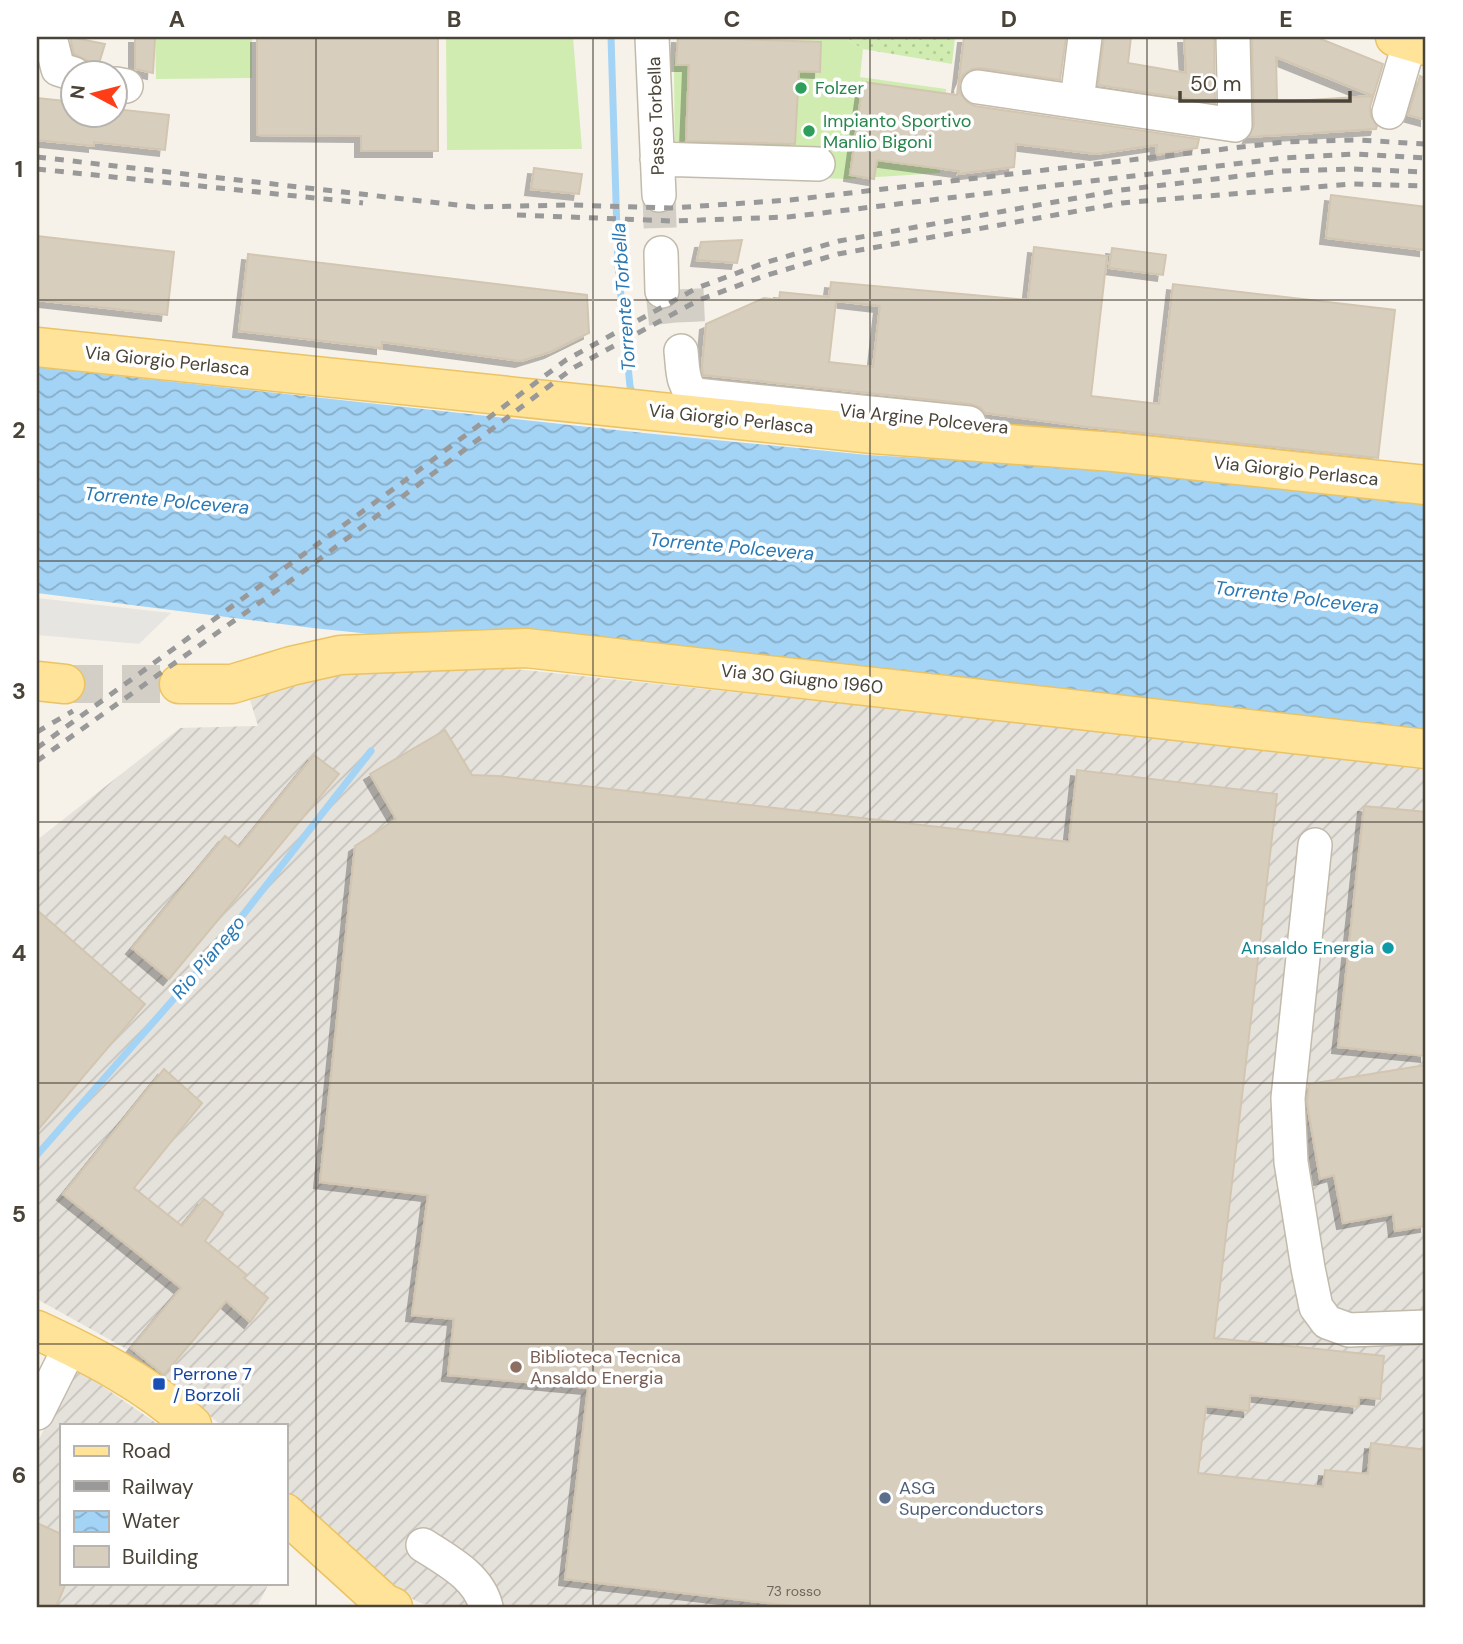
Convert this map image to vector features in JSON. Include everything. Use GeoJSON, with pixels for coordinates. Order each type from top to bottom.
{"type":"FeatureCollection","features":[{"type":"Feature","properties":{"kind":"main road"},"geometry":{"type":"LineString","coordinates":[[37,323],[152,334],[264,371]]}},
{"type":"Feature","properties":{"kind":"main road","name":"Via Giorgio Perlasca"},"geometry":{"type":"LineString","coordinates":[[37,347],[873,434],[1114,452],[1426,485]]}},
{"type":"Feature","properties":{"kind":"main road","name":"Via 30 Giugno 1960"},"geometry":{"type":"LineString","coordinates":[[179,684],[232,684],[340,655],[526,648],[1426,750]]}},
{"type":"Feature","properties":{"kind":"main road"},"geometry":{"type":"LineString","coordinates":[[54,1338],[170,1405],[191,1424]]}},
{"type":"Feature","properties":{"kind":"main road"},"geometry":{"type":"LineString","coordinates":[[287,1515],[384,1603],[393,1607]]}},
{"type":"Feature","properties":{"kind":"street"},"geometry":{"type":"LineString","coordinates":[[50,37],[60,70]]}},
{"type":"Feature","properties":{"kind":"street","name":"Passo Torbella"},"geometry":{"type":"LineString","coordinates":[[652,37],[659,195]]}},
{"type":"Feature","properties":{"kind":"street"},"geometry":{"type":"LineString","coordinates":[[1077,101],[1085,37]]}},
{"type":"Feature","properties":{"kind":"street"},"geometry":{"type":"LineString","coordinates":[[978,87],[1235,125],[1233,37]]}},
{"type":"Feature","properties":{"kind":"street"},"geometry":{"type":"LineString","coordinates":[[1389,112],[1410,41]]}},
{"type":"Feature","properties":{"kind":"street"},"geometry":{"type":"LineString","coordinates":[[657,159],[818,164]]}},
{"type":"Feature","properties":{"kind":"street","name":"Via Argine Polcevera"},"geometry":{"type":"LineString","coordinates":[[679,341],[685,381],[689,391],[696,395],[1078,435],[1114,452]]}},
{"type":"Feature","properties":{"kind":"street"},"geometry":{"type":"LineString","coordinates":[[1315,845],[1288,1098],[1291,1161],[1316,1307],[1326,1322],[1349,1330],[1426,1327]]}},
{"type":"Feature","properties":{"kind":"street"},"geometry":{"type":"LineString","coordinates":[[37,1413],[54,1338]]}},
{"type":"Feature","properties":{"kind":"street"},"geometry":{"type":"LineString","coordinates":[[423,1545],[465,1573],[483,1594],[486,1607]]}},
{"type":"Feature","properties":{"kind":"shaded area"},"geometry":{"type":"Polygon","coordinates":[[[37,598],[171,613],[139,644],[37,635],[37,598]]]}},
{"type":"Feature","properties":{"kind":"shaded area","name":"Ansaldo Energia"},"geometry":{"type":"Polygon","coordinates":[[[515,669],[1426,765],[1426,1607],[443,1607],[423,1604],[385,1586],[359,1564],[287,1492],[287,1424],[220,1424],[130,1351],[37,1299],[37,840],[180,728],[258,726],[250,700],[338,670],[515,669]]]}},
{"type":"Feature","properties":{"kind":"shaded area"},"geometry":{"type":"Polygon","coordinates":[[[76,1368],[158,1424],[60,1424],[60,1584],[268,1584],[257,1607],[37,1607],[37,1443],[76,1368]]]}},
{"type":"Feature","properties":{"kind":"green space"},"geometry":{"type":"Polygon","coordinates":[[[155,37],[252,37],[252,78],[156,79],[155,37]]]}},
{"type":"Feature","properties":{"kind":"green space"},"geometry":{"type":"Polygon","coordinates":[[[446,37],[573,37],[582,149],[447,150],[446,37]]]}},
{"type":"Feature","properties":{"kind":"green space","name":"Impianto Sportivo Manlio Bigoni"},"geometry":{"type":"Polygon","coordinates":[[[677,37],[843,37],[863,49],[860,77],[946,89],[940,173],[846,179],[675,173],[674,63],[677,37]]]}},
{"type":"Feature","properties":{"kind":"green space"},"geometry":{"type":"Polygon","coordinates":[[[843,37],[955,37],[952,64],[863,49],[843,37]]]}},
{"type":"Feature","properties":{"kind":"water","name":"Torrente Polcevera"},"geometry":{"type":"Polygon","coordinates":[[[37,367],[868,455],[1133,470],[1426,502],[1426,729],[845,667],[409,638],[37,593],[37,367]]]}},
{"type":"Feature","properties":{"kind":"building"},"geometry":{"type":"Polygon","coordinates":[[[70,37],[105,44],[100,60],[86,60],[74,54],[70,37]]]}},
{"type":"Feature","properties":{"kind":"building"},"geometry":{"type":"Polygon","coordinates":[[[135,37],[155,37],[153,73],[135,69],[135,37]]]}},
{"type":"Feature","properties":{"kind":"building"},"geometry":{"type":"Polygon","coordinates":[[[257,37],[438,37],[438,151],[361,151],[361,136],[257,135],[257,37]]]}},
{"type":"Feature","properties":{"kind":"building"},"geometry":{"type":"Polygon","coordinates":[[[678,37],[821,42],[820,72],[799,71],[795,144],[686,141],[689,65],[676,65],[678,37]]]}},
{"type":"Feature","properties":{"kind":"building"},"geometry":{"type":"Polygon","coordinates":[[[964,37],[1066,37],[1060,80],[981,68],[972,69],[963,75],[959,84],[960,93],[967,102],[975,106],[1199,139],[1197,148],[1156,155],[1157,145],[1096,154],[1016,144],[1014,167],[958,174],[959,171],[877,160],[874,179],[850,175],[863,82],[957,95],[964,37]]]}},
{"type":"Feature","properties":{"kind":"building"},"geometry":{"type":"Polygon","coordinates":[[[1104,37],[1131,37],[1128,63],[1186,73],[1184,37],[1214,37],[1215,103],[1098,85],[1104,37]]]}},
{"type":"Feature","properties":{"kind":"building"},"geometry":{"type":"Polygon","coordinates":[[[1252,37],[1316,37],[1383,64],[1370,107],[1376,129],[1249,137],[1254,125],[1252,37]],[[1276,57],[1277,102],[1373,96],[1276,57]]]}},
{"type":"Feature","properties":{"kind":"building"},"geometry":{"type":"Polygon","coordinates":[[[1420,76],[1426,79],[1426,120],[1408,115],[1420,76]]]}},
{"type":"Feature","properties":{"kind":"building"},"geometry":{"type":"Polygon","coordinates":[[[37,98],[60,100],[60,130],[130,130],[130,111],[169,115],[165,150],[94,142],[94,146],[37,140],[37,98]]]}},
{"type":"Feature","properties":{"kind":"building"},"geometry":{"type":"Polygon","coordinates":[[[534,168],[582,174],[579,194],[531,189],[534,168]]]}},
{"type":"Feature","properties":{"kind":"building"},"geometry":{"type":"Polygon","coordinates":[[[1331,195],[1426,207],[1425,250],[1326,238],[1331,195]]]}},
{"type":"Feature","properties":{"kind":"building"},"geometry":{"type":"Polygon","coordinates":[[[37,236],[174,252],[167,315],[37,300],[37,236]]]}},
{"type":"Feature","properties":{"kind":"building"},"geometry":{"type":"Polygon","coordinates":[[[742,240],[737,263],[697,260],[701,242],[742,240]]]}},
{"type":"Feature","properties":{"kind":"building"},"geometry":{"type":"Polygon","coordinates":[[[1034,247],[1107,256],[1091,396],[1159,404],[1173,284],[1395,310],[1378,458],[1088,427],[985,413],[980,407],[971,404],[703,375],[706,324],[764,298],[779,300],[780,292],[829,297],[831,282],[1028,300],[1034,247]],[[836,301],[829,362],[873,367],[880,306],[836,301]]]}},
{"type":"Feature","properties":{"kind":"building"},"geometry":{"type":"Polygon","coordinates":[[[1112,248],[1166,255],[1163,275],[1109,268],[1112,248]]]}},
{"type":"Feature","properties":{"kind":"building"},"geometry":{"type":"Polygon","coordinates":[[[248,254],[587,295],[589,333],[550,352],[521,361],[382,342],[382,348],[239,331],[248,254]]]}},
{"type":"Feature","properties":{"kind":"building"},"geometry":{"type":"Polygon","coordinates":[[[445,730],[472,775],[1069,842],[1077,770],[1277,794],[1214,1338],[1384,1356],[1380,1399],[1359,1397],[1358,1407],[1250,1395],[1249,1411],[1206,1406],[1198,1473],[1323,1487],[1325,1470],[1368,1474],[1371,1443],[1426,1450],[1426,1607],[801,1607],[565,1579],[588,1388],[448,1375],[454,1319],[412,1315],[428,1195],[320,1182],[355,846],[396,819],[370,774],[445,730]]]}},
{"type":"Feature","properties":{"kind":"building"},"geometry":{"type":"Polygon","coordinates":[[[314,755],[339,774],[169,979],[132,948],[225,836],[239,847],[314,755]]]}},
{"type":"Feature","properties":{"kind":"building","name":"Ansaldo Energia"},"geometry":{"type":"Polygon","coordinates":[[[1364,806],[1426,812],[1426,1056],[1338,1047],[1364,806]]]}},
{"type":"Feature","properties":{"kind":"building"},"geometry":{"type":"Polygon","coordinates":[[[37,910],[145,1004],[37,1131],[37,910]]]}},
{"type":"Feature","properties":{"kind":"building"},"geometry":{"type":"Polygon","coordinates":[[[1426,1065],[1426,1226],[1395,1231],[1393,1214],[1343,1223],[1334,1175],[1320,1179],[1307,1103],[1309,1084],[1426,1065]]]}},
{"type":"Feature","properties":{"kind":"building"},"geometry":{"type":"Polygon","coordinates":[[[164,1069],[202,1103],[134,1188],[182,1226],[204,1199],[223,1214],[205,1241],[247,1275],[244,1278],[268,1298],[250,1322],[226,1301],[164,1375],[131,1348],[181,1288],[63,1194],[164,1069]]]}},
{"type":"Feature","properties":{"kind":"building"},"geometry":{"type":"Polygon","coordinates":[[[37,1523],[60,1534],[60,1584],[66,1584],[56,1607],[37,1607],[37,1523]]]}},
{"type":"Feature","properties":{"kind":"waterway","name":"Torrente Torbella"},"geometry":{"type":"LineString","coordinates":[[611,37],[618,266],[630,386],[634,399]]}},
{"type":"Feature","properties":{"kind":"waterway","name":"Rio Pianego"},"geometry":{"type":"LineString","coordinates":[[37,1155],[207,961],[371,751]]}},
{"type":"Feature","properties":{"kind":"tunnel"},"geometry":{"type":"LineString","coordinates":[[659,195],[661,253]]}},
{"type":"Feature","properties":{"kind":"tunnel"},"geometry":{"type":"LineString","coordinates":[[687,289],[689,336]]}},
{"type":"Feature","properties":{"kind":"tunnel"},"geometry":{"type":"LineString","coordinates":[[662,291],[667,338]]}},
{"type":"Feature","properties":{"kind":"tunnel"},"geometry":{"type":"LineString","coordinates":[[65,684],[179,684]]}},
{"type":"Feature","properties":{"kind":"railway"},"geometry":{"type":"LineString","coordinates":[[37,157],[474,207],[571,205],[671,208],[790,200],[1284,142],[1357,140],[1426,144]]}},
{"type":"Feature","properties":{"kind":"railway"},"geometry":{"type":"LineString","coordinates":[[517,215],[673,221],[788,217],[1285,158],[1356,154],[1426,158]]}},
{"type":"Feature","properties":{"kind":"railway"},"geometry":{"type":"LineString","coordinates":[[37,169],[363,203]]}},
{"type":"Feature","properties":{"kind":"railway"},"geometry":{"type":"LineString","coordinates":[[37,748],[566,360],[697,288],[764,263],[839,241],[1121,190],[1283,171],[1353,169],[1426,172]]}},
{"type":"Feature","properties":{"kind":"railway"},"geometry":{"type":"LineString","coordinates":[[37,761],[297,576],[573,368],[699,300],[764,276],[838,254],[1122,203],[1351,184],[1426,186]]}},
{"type":"Feature","properties":{"kind":"railway"},"geometry":{"type":"LineString","coordinates":[[37,732],[73,711]]}},
{"type":"Feature","properties":{"kind":"place","name":"Folzer"},"geometry":{"type":"Point","coordinates":[801,88]}},
{"type":"Feature","properties":{"kind":"place","name":"Impianto Sportivo Manlio Bigoni"},"geometry":{"type":"Point","coordinates":[809,131]}},
{"type":"Feature","properties":{"kind":"place","name":"Ansaldo Energia"},"geometry":{"type":"Point","coordinates":[1388,948]}},
{"type":"Feature","properties":{"kind":"place","name":"Biblioteca Tecnica Ansaldo Energia"},"geometry":{"type":"Point","coordinates":[516,1367]}},
{"type":"Feature","properties":{"kind":"place","name":"Perrone 7 / Borzoli"},"geometry":{"type":"Point","coordinates":[159,1384]}},
{"type":"Feature","properties":{"kind":"place","name":"ASG Superconductors"},"geometry":{"type":"Point","coordinates":[885,1498]}}]}
